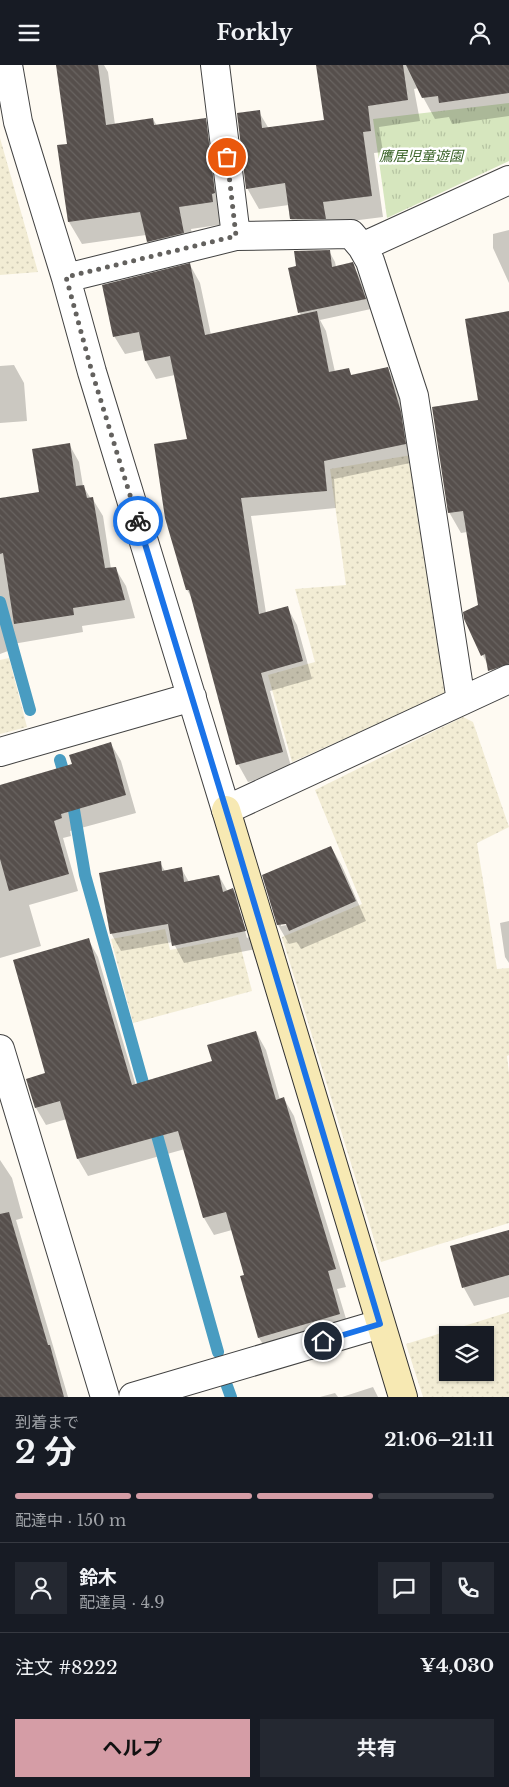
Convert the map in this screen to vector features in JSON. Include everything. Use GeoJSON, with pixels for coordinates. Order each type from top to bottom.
{"type":"FeatureCollection","features":[{"type":"Feature","properties":{"kind":"street"},"geometry":{"type":"LineString","coordinates":[[8,65],[18,122],[66,277],[92,372],[403,1397]]}},
{"type":"Feature","properties":{"kind":"street"},"geometry":{"type":"LineString","coordinates":[[216,65],[236,236]]}},
{"type":"Feature","properties":{"kind":"street"},"geometry":{"type":"LineString","coordinates":[[362,247],[509,179]]}},
{"type":"Feature","properties":{"kind":"street"},"geometry":{"type":"LineString","coordinates":[[66,277],[236,236],[351,234],[362,247],[370,261],[414,395],[461,701]]}},
{"type":"Feature","properties":{"kind":"street"},"geometry":{"type":"LineString","coordinates":[[226,810],[509,679]]}},
{"type":"Feature","properties":{"kind":"street"},"geometry":{"type":"LineString","coordinates":[[0,752],[192,697]]}},
{"type":"Feature","properties":{"kind":"street"},"geometry":{"type":"LineString","coordinates":[[0,1049],[106,1397]]}},
{"type":"Feature","properties":{"kind":"street"},"geometry":{"type":"LineString","coordinates":[[132,1397],[380,1324]]}},
{"type":"Feature","properties":{"kind":"shaded area"},"geometry":{"type":"Polygon","coordinates":[[[0,138],[38,272],[0,275],[0,138]]]}},
{"type":"Feature","properties":{"kind":"shaded area"},"geometry":{"type":"Polygon","coordinates":[[[417,454],[445,694],[292,762],[268,675],[315,662],[295,589],[346,585],[330,469],[417,454]]]}},
{"type":"Feature","properties":{"kind":"shaded area"},"geometry":{"type":"Polygon","coordinates":[[[9,658],[27,727],[0,734],[0,660],[9,658]]]}},
{"type":"Feature","properties":{"kind":"shaded area"},"geometry":{"type":"Polygon","coordinates":[[[463,717],[473,722],[509,827],[477,843],[497,969],[509,968],[509,1055],[507,1056],[509,1074],[509,1223],[381,1262],[282,937],[362,904],[315,790],[463,717]]]}},
{"type":"Feature","properties":{"kind":"shaded area"},"geometry":{"type":"Polygon","coordinates":[[[165,929],[170,950],[238,937],[252,991],[133,1023],[111,939],[165,929]]]}},
{"type":"Feature","properties":{"kind":"shaded area"},"geometry":{"type":"Polygon","coordinates":[[[509,1312],[509,1397],[423,1397],[406,1344],[439,1334],[439,1381],[494,1381],[494,1326],[464,1326],[509,1312]]]}},
{"type":"Feature","properties":{"kind":"green space","name":"鷹居児童遊園"},"geometry":{"type":"Polygon","coordinates":[[[509,103],[509,161],[387,218],[373,119],[509,103]]]}},
{"type":"Feature","properties":{"kind":"building"},"geometry":{"type":"Polygon","coordinates":[[[56,65],[98,65],[106,125],[153,118],[154,125],[206,118],[215,193],[212,194],[213,202],[179,207],[184,233],[147,242],[140,212],[68,222],[57,145],[67,144],[56,65]]]}},
{"type":"Feature","properties":{"kind":"building"},"geometry":{"type":"Polygon","coordinates":[[[316,65],[403,65],[408,100],[368,106],[371,131],[363,132],[372,196],[323,202],[326,219],[290,219],[285,183],[246,189],[237,113],[260,110],[262,128],[324,120],[316,65]]]}},
{"type":"Feature","properties":{"kind":"building"},"geometry":{"type":"Polygon","coordinates":[[[406,65],[509,65],[509,93],[439,103],[438,96],[422,98],[406,65]]]}},
{"type":"Feature","properties":{"kind":"building"},"geometry":{"type":"Polygon","coordinates":[[[330,250],[332,267],[353,262],[366,299],[298,313],[288,268],[296,266],[294,251],[330,250]]]}},
{"type":"Feature","properties":{"kind":"building"},"geometry":{"type":"Polygon","coordinates":[[[190,263],[205,335],[317,311],[329,372],[349,368],[351,375],[388,367],[401,412],[406,444],[324,461],[327,491],[241,498],[259,614],[288,606],[303,661],[261,673],[283,752],[236,765],[189,590],[186,590],[165,518],[154,444],[187,439],[170,356],[145,361],[139,332],[113,337],[102,285],[190,263]]]}},
{"type":"Feature","properties":{"kind":"building"},"geometry":{"type":"Polygon","coordinates":[[[509,311],[509,664],[488,671],[485,654],[481,656],[464,619],[463,612],[478,605],[463,511],[448,513],[432,407],[478,400],[465,319],[509,311]]]}},
{"type":"Feature","properties":{"kind":"building"},"geometry":{"type":"Polygon","coordinates":[[[70,443],[76,486],[84,485],[87,498],[93,497],[105,568],[116,567],[125,600],[73,608],[74,615],[14,624],[3,553],[0,554],[0,498],[39,492],[32,449],[70,443]]]}},
{"type":"Feature","properties":{"kind":"building"},"geometry":{"type":"Polygon","coordinates":[[[111,742],[126,795],[61,814],[62,818],[54,821],[69,874],[9,891],[0,859],[0,785],[72,764],[69,755],[111,742]]]}},
{"type":"Feature","properties":{"kind":"building"},"geometry":{"type":"Polygon","coordinates":[[[331,846],[356,901],[289,931],[286,924],[277,925],[262,875],[331,846]]]}},
{"type":"Feature","properties":{"kind":"building"},"geometry":{"type":"Polygon","coordinates":[[[161,861],[162,871],[182,867],[184,882],[219,875],[223,892],[233,888],[246,931],[172,946],[168,924],[110,934],[99,873],[161,861]]]}},
{"type":"Feature","properties":{"kind":"building"},"geometry":{"type":"Polygon","coordinates":[[[89,938],[132,1085],[212,1061],[207,1045],[256,1031],[276,1100],[284,1097],[336,1269],[328,1271],[340,1314],[258,1338],[240,1276],[244,1275],[226,1212],[203,1218],[178,1131],[77,1159],[60,1101],[35,1108],[26,1079],[45,1073],[13,960],[89,938]]]}},
{"type":"Feature","properties":{"kind":"building"},"geometry":{"type":"Polygon","coordinates":[[[9,1212],[64,1397],[0,1397],[0,1214],[9,1212]]]}},
{"type":"Feature","properties":{"kind":"building"},"geometry":{"type":"Polygon","coordinates":[[[509,1230],[509,1275],[462,1288],[450,1246],[509,1230]]]}},
{"type":"Feature","properties":{"kind":"waterway"},"geometry":{"type":"LineString","coordinates":[[0,602],[30,710]]}},
{"type":"Feature","properties":{"kind":"waterway"},"geometry":{"type":"LineString","coordinates":[[60,760],[73,804],[85,875],[147,1097]]}},
{"type":"Feature","properties":{"kind":"waterway"},"geometry":{"type":"LineString","coordinates":[[153,1121],[218,1352]]}},
{"type":"Feature","properties":{"kind":"waterway"},"geometry":{"type":"LineString","coordinates":[[227,1386],[231,1397]]}},
{"type":"Feature","properties":{"kind":"way so far"},"geometry":{"type":"LineString","coordinates":[[138,521],[92,372],[66,277],[236,236],[227,157]]}},
{"type":"Feature","properties":{"kind":"route"},"geometry":{"type":"LineString","coordinates":[[138,521],[380,1324],[323,1341]]}}]}
